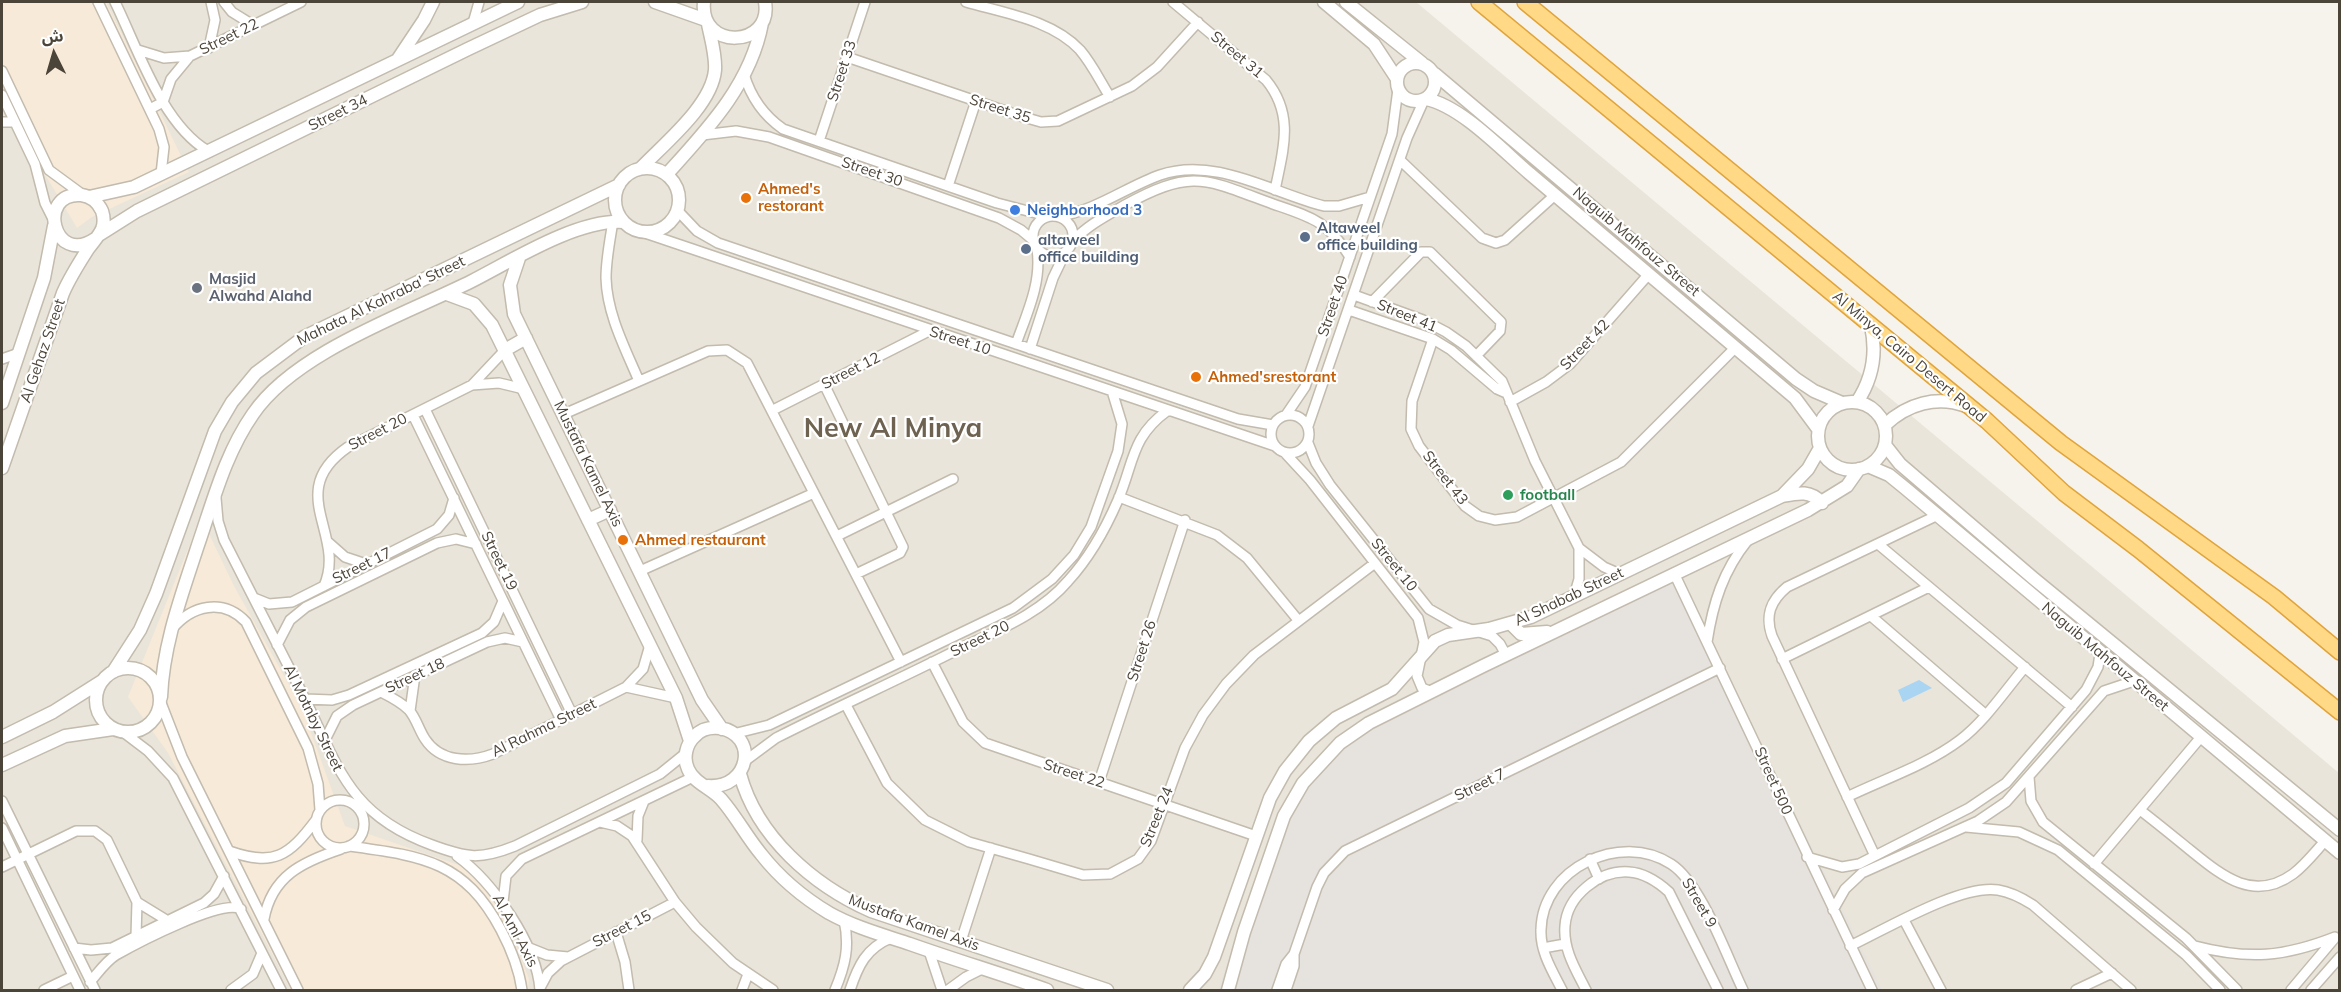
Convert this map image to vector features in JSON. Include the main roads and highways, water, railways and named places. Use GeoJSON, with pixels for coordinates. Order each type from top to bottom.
{"type":"FeatureCollection","features":[{"type":"Feature","properties":{"kind":"highway","name":"Al Minya, Cairo Desert Road"},"geometry":{"type":"LineString","coordinates":[[1479,2],[1970,407],[2064,493],[2138,549],[2340,712]]}},
{"type":"Feature","properties":{"kind":"highway","name":"Al Minya, Cairo Desert Road"},"geometry":{"type":"LineString","coordinates":[[1525,2],[2061,443],[2274,597],[2340,652]]}},
{"type":"Feature","properties":{"kind":"water"},"geometry":{"type":"Polygon","coordinates":[[[1919,680],[1932,688],[1903,702],[1898,690],[1919,680]]]}},
{"type":"Feature","properties":{"kind":"place","name":"Ahmed's restorant"},"geometry":{"type":"Point","coordinates":[746,198]}},
{"type":"Feature","properties":{"kind":"place","name":"Neighborhood 3"},"geometry":{"type":"Point","coordinates":[1015,210]}},
{"type":"Feature","properties":{"kind":"place","name":"Altaweel office building"},"geometry":{"type":"Point","coordinates":[1305,237]}},
{"type":"Feature","properties":{"kind":"place","name":"altaweel office building"},"geometry":{"type":"Point","coordinates":[1026,249]}},
{"type":"Feature","properties":{"kind":"place","name":"Masjid Alwahd Alahd"},"geometry":{"type":"Point","coordinates":[197,288]}},
{"type":"Feature","properties":{"kind":"place","name":"Ahmed'srestorant"},"geometry":{"type":"Point","coordinates":[1196,377]}},
{"type":"Feature","properties":{"kind":"place","name":"football"},"geometry":{"type":"Point","coordinates":[1508,495]}},
{"type":"Feature","properties":{"kind":"place","name":"Ahmed restaurant"},"geometry":{"type":"Point","coordinates":[623,540]}},
{"type":"Feature","properties":{"kind":"district","name":"New Al Minya"},"geometry":{"type":"Point","coordinates":[893,429]}}]}
